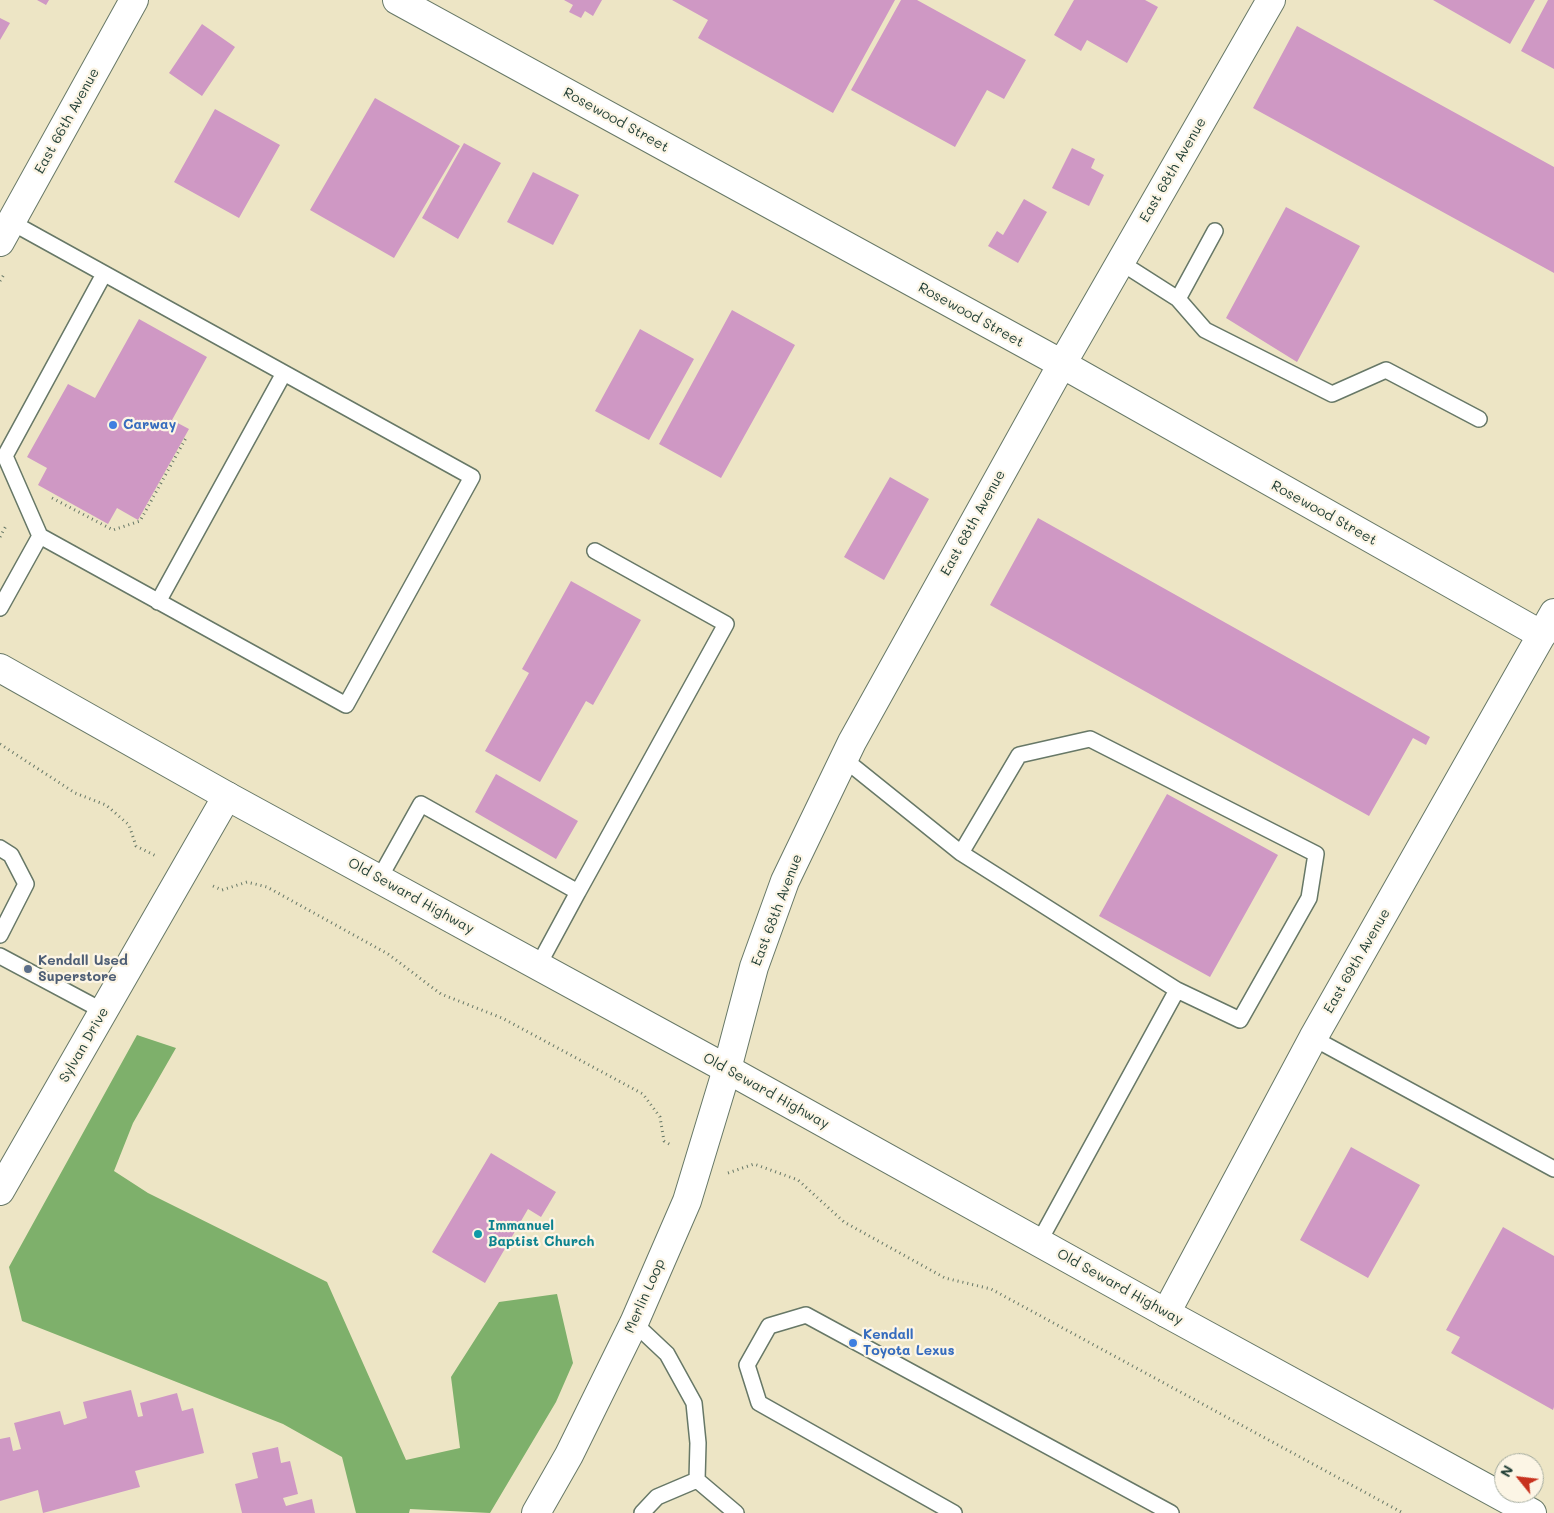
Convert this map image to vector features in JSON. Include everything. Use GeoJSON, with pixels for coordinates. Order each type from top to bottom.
{"type":"FeatureCollection","features":[{"type":"Feature","properties":{"kind":"street","name":"East 66th Avenue"},"geometry":{"type":"LineString","coordinates":[[6,232],[134,0]]}},
{"type":"Feature","properties":{"kind":"street","name":"Rosewood Street"},"geometry":{"type":"LineString","coordinates":[[397,0],[1062,364],[1548,624]]}},
{"type":"Feature","properties":{"kind":"street","name":"East 68th Avenue"},"geometry":{"type":"LineString","coordinates":[[727,1068],[754,966],[785,881],[844,759],[1062,364],[1271,0]]}},
{"type":"Feature","properties":{"kind":"street","name":"East 69th Avenue"},"geometry":{"type":"LineString","coordinates":[[1166,1313],[1313,1038],[1548,624]]}},
{"type":"Feature","properties":{"kind":"street","name":"Old Seward Highway"},"geometry":{"type":"LineString","coordinates":[[0,668],[227,796],[727,1068],[1166,1313],[1532,1513]]}},
{"type":"Feature","properties":{"kind":"street","name":"Sylvan Drive"},"geometry":{"type":"LineString","coordinates":[[0,1191],[227,796]]}},
{"type":"Feature","properties":{"kind":"street","name":"Merlin Loop"},"geometry":{"type":"LineString","coordinates":[[536,1513],[569,1455],[634,1323],[687,1201],[727,1068]]}},
{"type":"Feature","properties":{"kind":"lane"},"geometry":{"type":"LineString","coordinates":[[1178,299],[1215,231]]}},
{"type":"Feature","properties":{"kind":"lane"},"geometry":{"type":"LineString","coordinates":[[6,232],[104,274],[472,477],[346,706],[40,536],[5,456],[104,274]]}},
{"type":"Feature","properties":{"kind":"lane"},"geometry":{"type":"LineString","coordinates":[[1120,262],[1178,299],[1205,330],[1332,394],[1386,370],[1479,419]]}},
{"type":"Feature","properties":{"kind":"lane"},"geometry":{"type":"LineString","coordinates":[[158,602],[284,373]]}},
{"type":"Feature","properties":{"kind":"lane"},"geometry":{"type":"LineString","coordinates":[[0,608],[40,536]]}},
{"type":"Feature","properties":{"kind":"lane"},"geometry":{"type":"LineString","coordinates":[[538,966],[726,624],[595,551]]}},
{"type":"Feature","properties":{"kind":"lane"},"geometry":{"type":"LineString","coordinates":[[844,759],[961,853],[1178,990],[1240,1020],[1309,898],[1316,854],[1090,739],[1019,755],[961,853]]}},
{"type":"Feature","properties":{"kind":"lane"},"geometry":{"type":"LineString","coordinates":[[379,879],[421,804],[578,892]]}},
{"type":"Feature","properties":{"kind":"lane"},"geometry":{"type":"LineString","coordinates":[[0,848],[11,855],[26,884],[0,936]]}},
{"type":"Feature","properties":{"kind":"lane"},"geometry":{"type":"LineString","coordinates":[[0,956],[103,1011]]}},
{"type":"Feature","properties":{"kind":"lane"},"geometry":{"type":"LineString","coordinates":[[1039,1242],[1178,990]]}},
{"type":"Feature","properties":{"kind":"lane"},"geometry":{"type":"LineString","coordinates":[[1313,1038],[1554,1169]]}},
{"type":"Feature","properties":{"kind":"lane"},"geometry":{"type":"LineString","coordinates":[[954,1513],[759,1403],[747,1365],[769,1326],[806,1315],[1171,1513]]}},
{"type":"Feature","properties":{"kind":"lane"},"geometry":{"type":"LineString","coordinates":[[634,1323],[667,1354],[694,1403],[698,1443],[698,1480],[736,1513]]}},
{"type":"Feature","properties":{"kind":"lane"},"geometry":{"type":"LineString","coordinates":[[642,1513],[657,1497],[698,1480]]}},
{"type":"Feature","properties":{"kind":"path"},"geometry":{"type":"LineString","coordinates":[[49,496],[113,530],[140,521],[187,436]]}},
{"type":"Feature","properties":{"kind":"path"},"geometry":{"type":"LineString","coordinates":[[0,537],[10,518]]}},
{"type":"Feature","properties":{"kind":"green space"},"geometry":{"type":"Polygon","coordinates":[[[137,1035],[176,1048],[133,1123],[114,1171],[148,1193],[327,1282],[406,1460],[460,1448],[451,1377],[499,1302],[557,1294],[573,1363],[556,1402],[490,1513],[410,1509],[409,1513],[356,1513],[342,1457],[283,1424],[22,1321],[9,1267],[137,1035]]]}},
{"type":"Feature","properties":{"kind":"building"},"geometry":{"type":"Polygon","coordinates":[[[37,0],[49,0],[46,5],[37,0]]]}},
{"type":"Feature","properties":{"kind":"building"},"geometry":{"type":"Polygon","coordinates":[[[564,0],[602,0],[593,16],[585,11],[581,18],[569,12],[573,5],[564,0]]]}},
{"type":"Feature","properties":{"kind":"building"},"geometry":{"type":"Polygon","coordinates":[[[672,0],[895,0],[833,113],[698,38],[708,20],[672,0]]]}},
{"type":"Feature","properties":{"kind":"building"},"geometry":{"type":"Polygon","coordinates":[[[901,0],[917,0],[1026,60],[1004,99],[987,90],[955,147],[851,90],[901,0]]]}},
{"type":"Feature","properties":{"kind":"building"},"geometry":{"type":"Polygon","coordinates":[[[1074,0],[1145,0],[1158,7],[1127,63],[1087,40],[1081,51],[1054,35],[1074,0]]]}},
{"type":"Feature","properties":{"kind":"building"},"geometry":{"type":"Polygon","coordinates":[[[1433,0],[1535,0],[1510,44],[1433,0]]]}},
{"type":"Feature","properties":{"kind":"building"},"geometry":{"type":"Polygon","coordinates":[[[1548,0],[1554,0],[1554,69],[1521,51],[1548,0]]]}},
{"type":"Feature","properties":{"kind":"building"},"geometry":{"type":"Polygon","coordinates":[[[0,18],[10,23],[0,40],[0,18]]]}},
{"type":"Feature","properties":{"kind":"building"},"geometry":{"type":"Polygon","coordinates":[[[202,24],[235,47],[202,96],[169,73],[202,24]]]}},
{"type":"Feature","properties":{"kind":"building"},"geometry":{"type":"Polygon","coordinates":[[[1297,26],[1554,167],[1554,273],[1253,108],[1297,26]]]}},
{"type":"Feature","properties":{"kind":"building"},"geometry":{"type":"Polygon","coordinates":[[[375,98],[460,146],[394,258],[310,210],[375,98]]]}},
{"type":"Feature","properties":{"kind":"building"},"geometry":{"type":"Polygon","coordinates":[[[215,109],[280,145],[239,218],[174,182],[215,109]]]}},
{"type":"Feature","properties":{"kind":"building"},"geometry":{"type":"Polygon","coordinates":[[[464,143],[501,163],[458,239],[422,218],[464,143]]]}},
{"type":"Feature","properties":{"kind":"building"},"geometry":{"type":"Polygon","coordinates":[[[1072,148],[1095,159],[1091,168],[1104,175],[1089,206],[1052,188],[1072,148]]]}},
{"type":"Feature","properties":{"kind":"building"},"geometry":{"type":"Polygon","coordinates":[[[533,172],[579,195],[553,245],[507,222],[533,172]]]}},
{"type":"Feature","properties":{"kind":"building"},"geometry":{"type":"Polygon","coordinates":[[[1024,199],[1047,212],[1018,263],[988,246],[997,231],[1003,235],[1024,199]]]}},
{"type":"Feature","properties":{"kind":"building"},"geometry":{"type":"Polygon","coordinates":[[[1286,207],[1360,246],[1297,362],[1226,318],[1286,207]]]}},
{"type":"Feature","properties":{"kind":"building"},"geometry":{"type":"Polygon","coordinates":[[[732,310],[795,345],[721,478],[659,444],[732,310]]]}},
{"type":"Feature","properties":{"kind":"building","name":"Carway"},"geometry":{"type":"Polygon","coordinates":[[[139,319],[207,357],[172,420],[189,429],[138,520],[117,508],[108,524],[38,485],[47,468],[27,457],[68,384],[95,398],[139,319]]]}},
{"type":"Feature","properties":{"kind":"building"},"geometry":{"type":"Polygon","coordinates":[[[640,329],[694,359],[649,440],[595,411],[640,329]]]}},
{"type":"Feature","properties":{"kind":"building"},"geometry":{"type":"Polygon","coordinates":[[[890,477],[929,499],[884,580],[844,557],[890,477]]]}},
{"type":"Feature","properties":{"kind":"building"},"geometry":{"type":"Polygon","coordinates":[[[1038,518],[1430,737],[1426,745],[1413,738],[1369,816],[990,605],[1038,518]]]}},
{"type":"Feature","properties":{"kind":"building"},"geometry":{"type":"Polygon","coordinates":[[[571,581],[641,620],[593,705],[586,701],[540,782],[485,751],[529,673],[522,669],[571,581]]]}},
{"type":"Feature","properties":{"kind":"building"},"geometry":{"type":"Polygon","coordinates":[[[496,774],[578,821],[556,859],[475,812],[496,774]]]}},
{"type":"Feature","properties":{"kind":"building"},"geometry":{"type":"Polygon","coordinates":[[[1167,794],[1278,855],[1210,977],[1099,916],[1167,794]]]}},
{"type":"Feature","properties":{"kind":"building"},"geometry":{"type":"Polygon","coordinates":[[[1351,1147],[1420,1185],[1368,1278],[1300,1240],[1351,1147]]]}},
{"type":"Feature","properties":{"kind":"building","name":"Immanuel Baptist Church"},"geometry":{"type":"Polygon","coordinates":[[[491,1153],[556,1192],[541,1217],[528,1209],[485,1283],[432,1252],[491,1153]]]}},
{"type":"Feature","properties":{"kind":"building"},"geometry":{"type":"Polygon","coordinates":[[[1503,1227],[1554,1256],[1553,1410],[1451,1353],[1460,1337],[1446,1330],[1503,1227]]]}},
{"type":"Feature","properties":{"kind":"building"},"geometry":{"type":"Polygon","coordinates":[[[131,1390],[138,1417],[143,1416],[140,1403],[177,1393],[182,1411],[193,1408],[204,1453],[135,1471],[140,1487],[43,1513],[38,1490],[0,1501],[0,1439],[10,1437],[13,1451],[21,1449],[14,1423],[60,1411],[64,1425],[87,1418],[83,1402],[131,1390]]]}},
{"type":"Feature","properties":{"kind":"building"},"geometry":{"type":"Polygon","coordinates":[[[278,1447],[281,1463],[290,1461],[298,1494],[283,1498],[286,1506],[312,1499],[315,1513],[242,1513],[235,1484],[258,1478],[252,1453],[278,1447]]]}},
{"type":"Feature","properties":{"kind":"place","name":"Carway"},"geometry":{"type":"Point","coordinates":[113,425]}},
{"type":"Feature","properties":{"kind":"place","name":"Kendall Used Superstore"},"geometry":{"type":"Point","coordinates":[28,969]}},
{"type":"Feature","properties":{"kind":"place","name":"Immanuel Baptist Church"},"geometry":{"type":"Point","coordinates":[478,1234]}},
{"type":"Feature","properties":{"kind":"place","name":"Kendall Toyota Lexus"},"geometry":{"type":"Point","coordinates":[853,1343]}}]}
